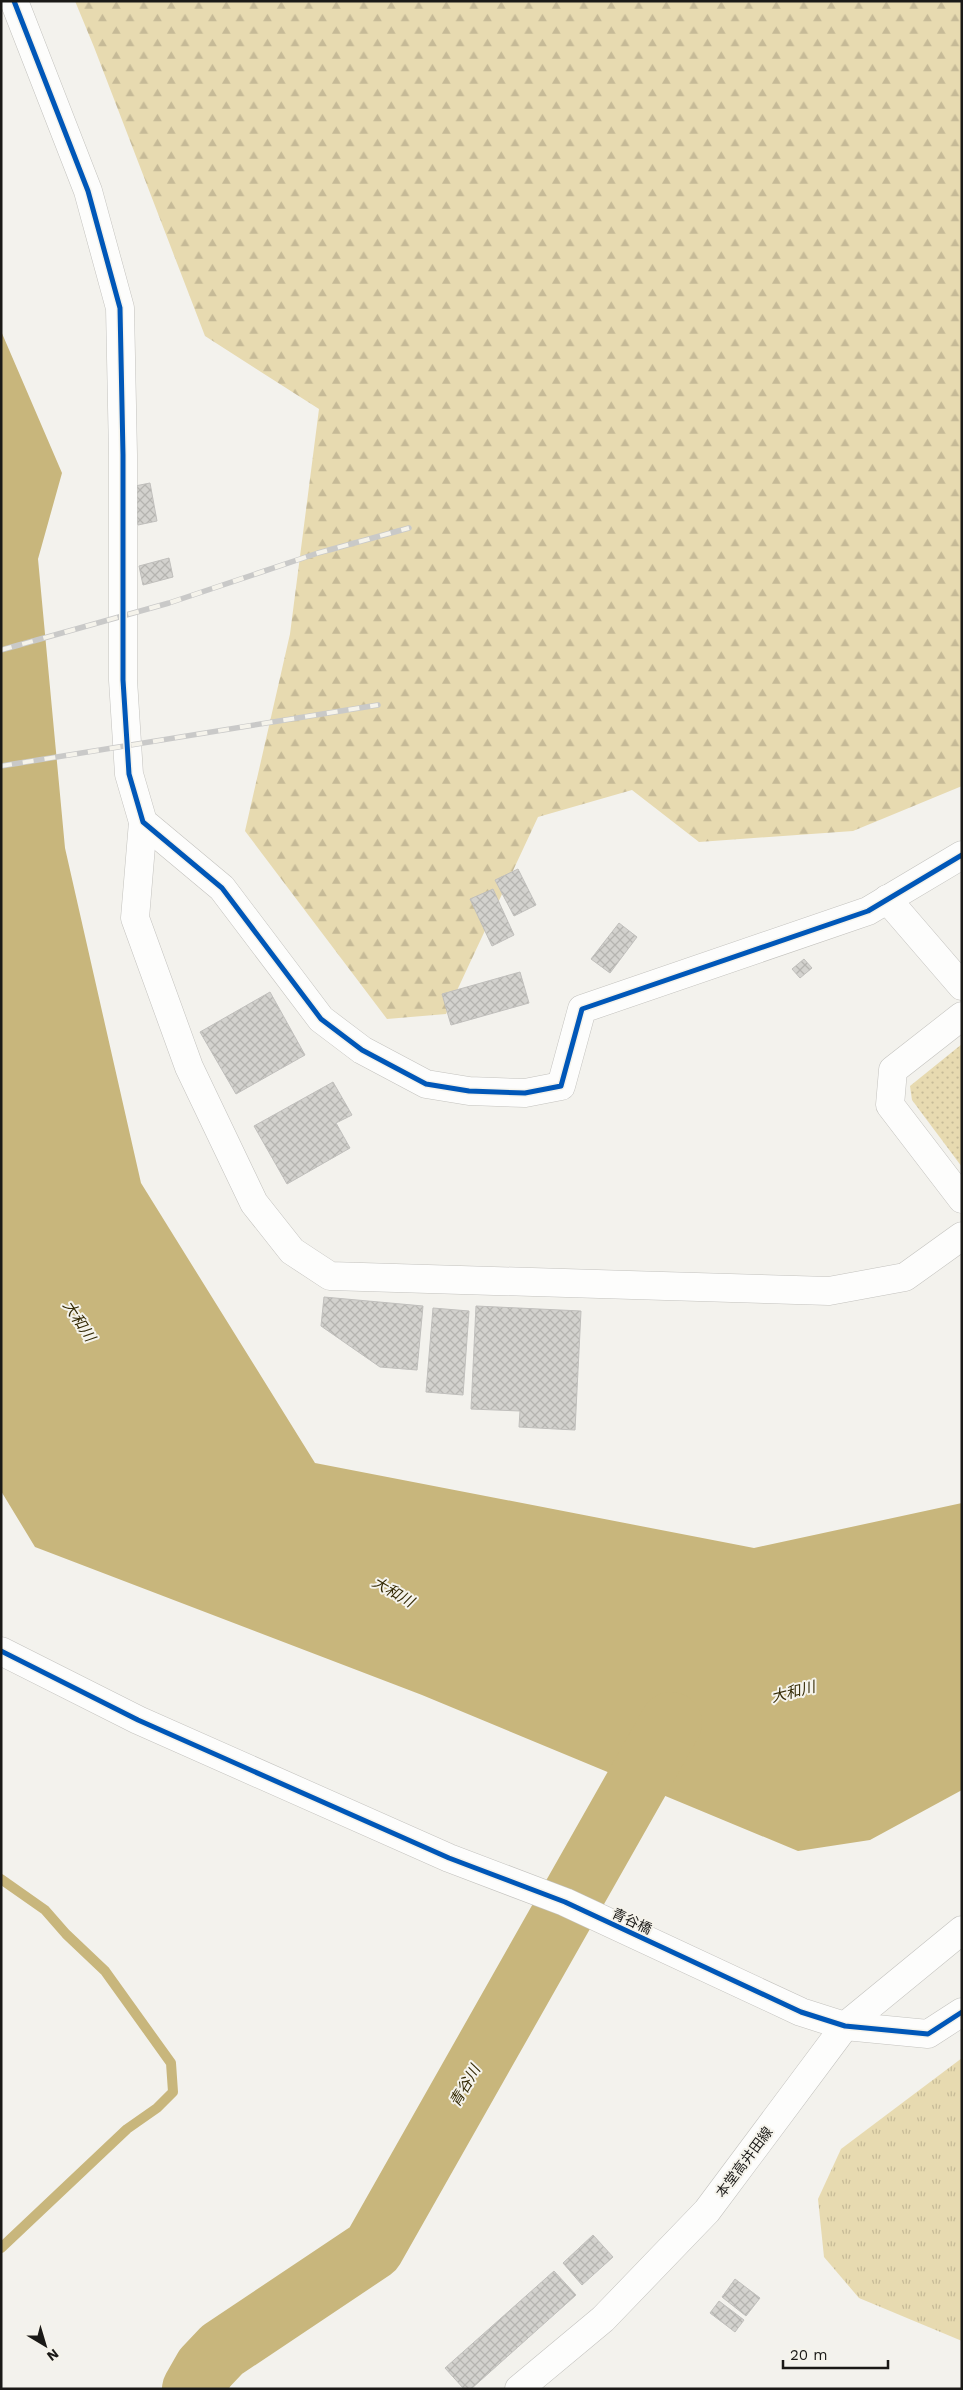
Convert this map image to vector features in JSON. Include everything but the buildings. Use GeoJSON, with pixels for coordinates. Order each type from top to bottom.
{"type":"FeatureCollection","features":[{"type":"Feature","properties":{"kind":"street"},"geometry":{"type":"LineString","coordinates":[[14,1],[88,191],[120,308],[123,455],[123,680],[129,774],[143,822],[135,918],[189,1067],[254,1203],[292,1251],[330,1276],[829,1291],[906,1276],[962,1236]]}},
{"type":"Feature","properties":{"kind":"street"},"geometry":{"type":"LineString","coordinates":[[143,822],[222,888],[321,1019],[362,1050],[426,1084],[469,1091],[525,1093],[561,1086],[582,1009],[868,911],[962,855]]}},
{"type":"Feature","properties":{"kind":"street"},"geometry":{"type":"LineString","coordinates":[[887,899],[962,986]]}},
{"type":"Feature","properties":{"kind":"street"},"geometry":{"type":"LineString","coordinates":[[962,1016],[893,1070],[890,1105],[962,1199]]}},
{"type":"Feature","properties":{"kind":"street","name":"青谷橋"},"geometry":{"type":"LineString","coordinates":[[1,1651],[138,1720],[449,1858],[565,1902],[801,2012],[845,2026],[928,2034],[962,2012]]}},
{"type":"Feature","properties":{"kind":"street","name":"本堂高井田線"},"geometry":{"type":"LineString","coordinates":[[519,2389],[603,2318],[707,2211],[845,2026],[962,1930]]}},
{"type":"Feature","properties":{"kind":"green space"},"geometry":{"type":"Polygon","coordinates":[[[75,1],[962,1],[962,786],[853,831],[699,842],[632,790],[538,817],[446,1014],[387,1019],[245,831],[290,634],[319,409],[205,336],[75,1]]]}},
{"type":"Feature","properties":{"kind":"green space"},"geometry":{"type":"Polygon","coordinates":[[[962,1044],[962,1167],[912,1100],[910,1086],[962,1044]]]}},
{"type":"Feature","properties":{"kind":"green space"},"geometry":{"type":"Polygon","coordinates":[[[962,2058],[962,2341],[859,2298],[824,2257],[818,2199],[841,2149],[962,2058]]]}},
{"type":"Feature","properties":{"kind":"water","name":"大和川"},"geometry":{"type":"Polygon","coordinates":[[[1,331],[62,473],[38,559],[65,848],[141,1183],[315,1463],[754,1548],[962,1503],[962,1790],[870,1840],[798,1851],[422,1695],[35,1547],[1,1491],[1,331]]]}},
{"type":"Feature","properties":{"kind":"waterway","name":"青谷川"},"geometry":{"type":"LineString","coordinates":[[193,2389],[205,2368],[222,2350],[373,2249],[671,1723]]}},
{"type":"Feature","properties":{"kind":"waterway"},"geometry":{"type":"LineString","coordinates":[[1,1879],[45,1910],[66,1934],[105,1971],[171,2063],[173,2092],[157,2108],[127,2129],[1,2248]]}},
{"type":"Feature","properties":{"kind":"railway"},"geometry":{"type":"LineString","coordinates":[[1,650],[169,603],[318,553],[409,528]]}},
{"type":"Feature","properties":{"kind":"railway"},"geometry":{"type":"LineString","coordinates":[[1,766],[378,705]]}},
{"type":"Feature","properties":{"kind":"cycle path"},"geometry":{"type":"LineString","coordinates":[[14,1],[88,191],[120,308],[123,455],[123,680],[129,774],[143,822],[222,888],[321,1019],[362,1050],[426,1084],[469,1091],[525,1093],[561,1086],[582,1009],[868,911],[962,855]]}},
{"type":"Feature","properties":{"kind":"cycle path"},"geometry":{"type":"LineString","coordinates":[[1,1651],[138,1720],[449,1858],[565,1902],[801,2012],[845,2026],[928,2034],[962,2012]]}}]}
